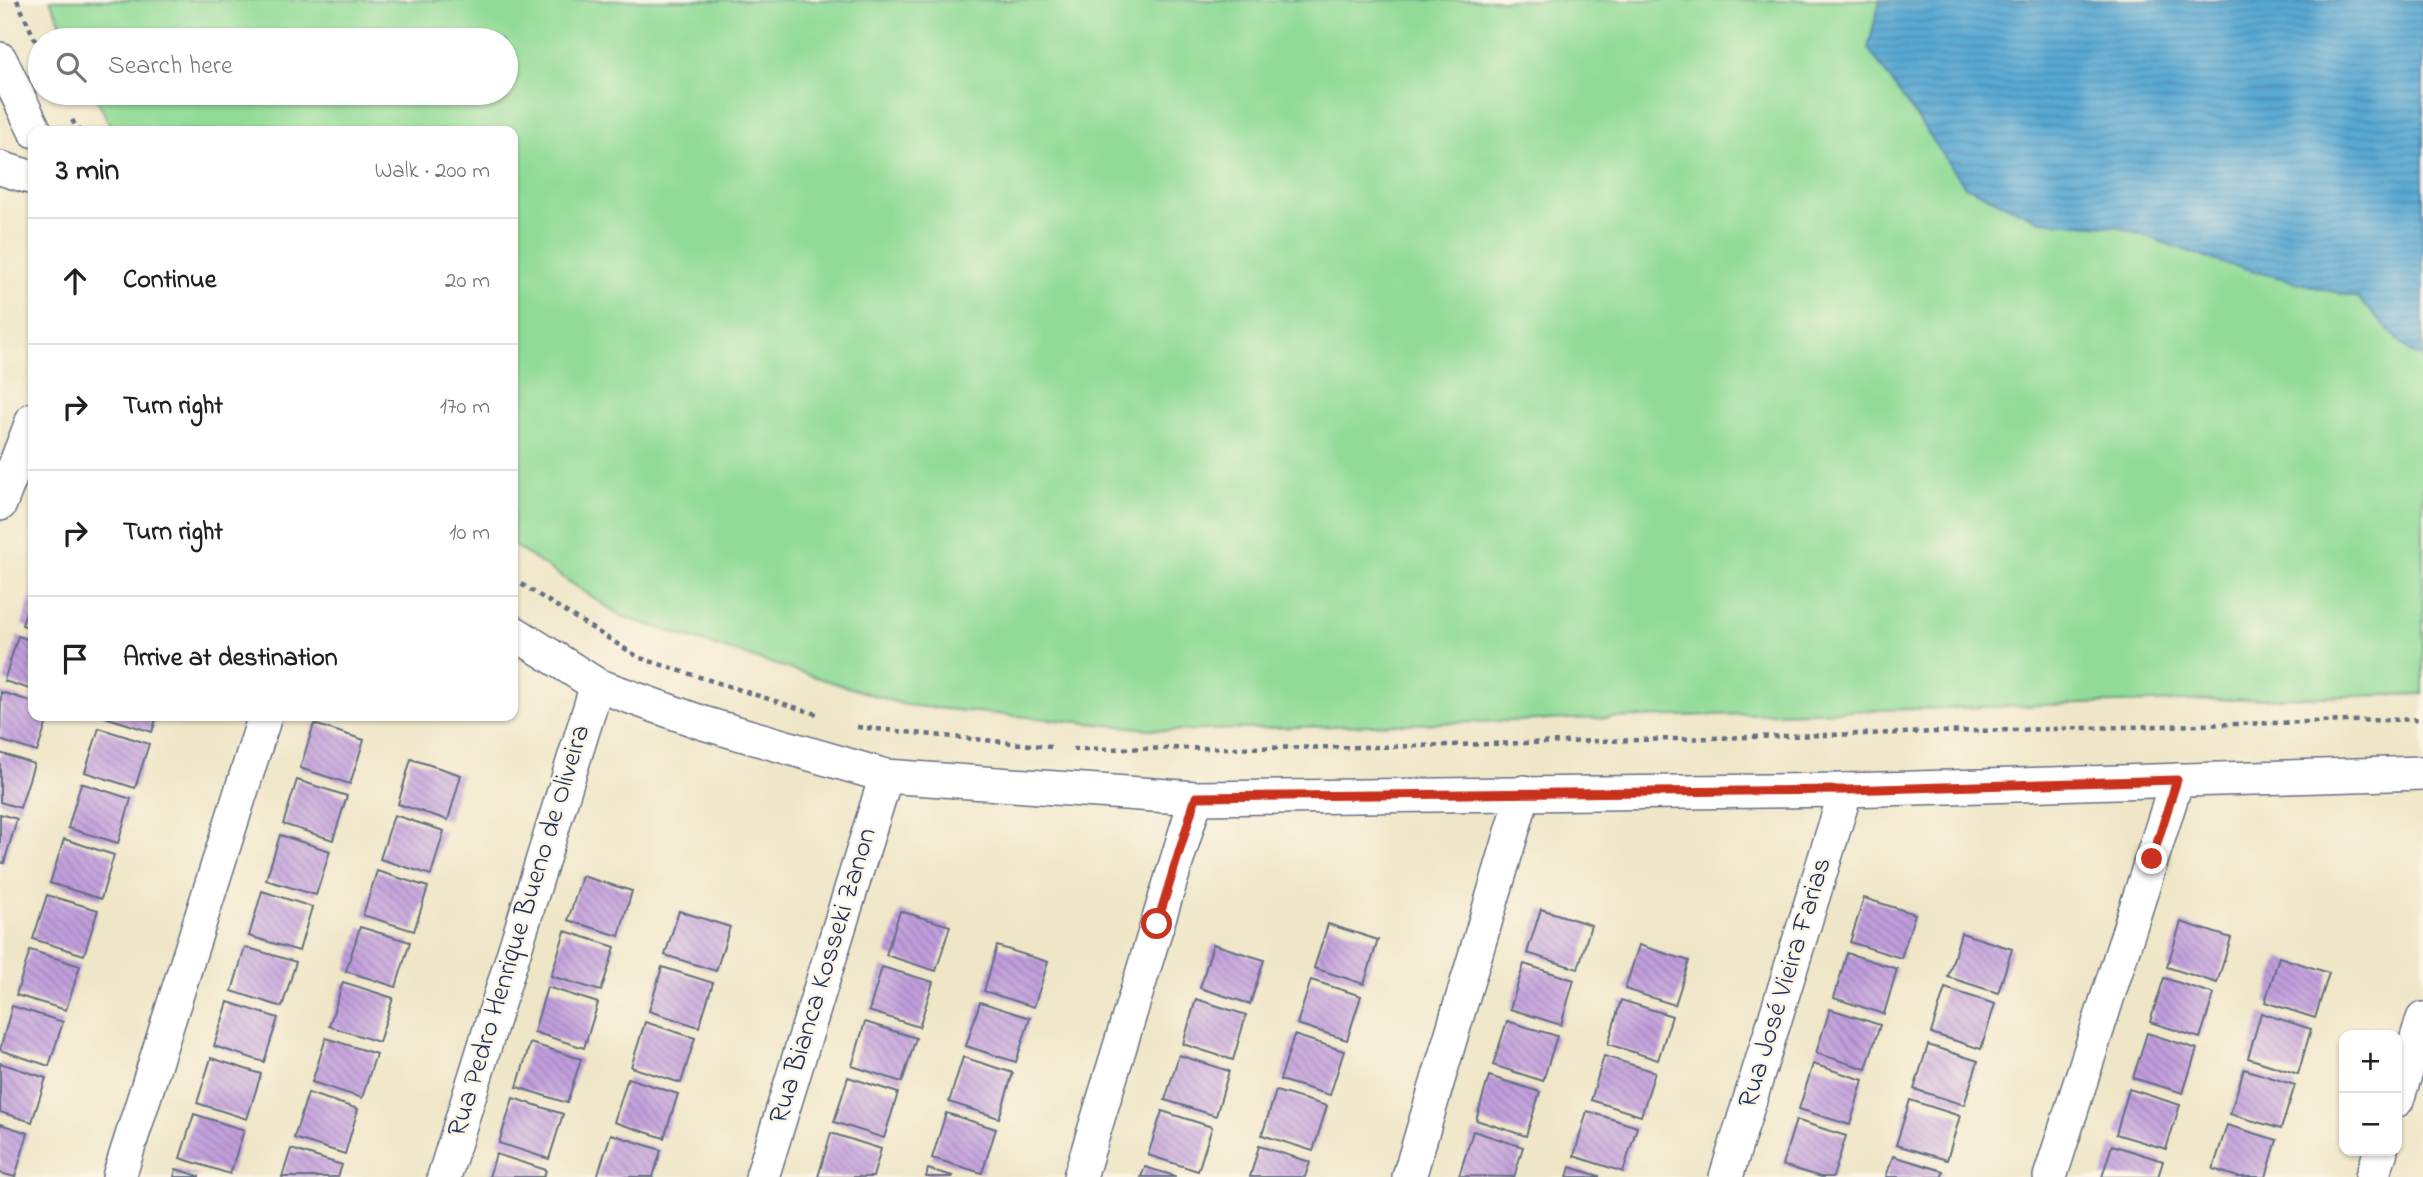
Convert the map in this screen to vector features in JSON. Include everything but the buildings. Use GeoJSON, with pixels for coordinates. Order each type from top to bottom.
{"type":"FeatureCollection","features":[{"type":"Feature","properties":{"kind":"street"},"geometry":{"type":"LineString","coordinates":[[0,59],[33,126]]}},
{"type":"Feature","properties":{"kind":"street"},"geometry":{"type":"LineString","coordinates":[[0,168],[28,176]]}},
{"type":"Feature","properties":{"kind":"street"},"geometry":{"type":"LineString","coordinates":[[0,504],[28,432]]}},
{"type":"Feature","properties":{"kind":"street"},"geometry":{"type":"LineString","coordinates":[[518,635],[597,685],[703,723],[886,776],[1196,797],[1846,790],[2423,773]]}},
{"type":"Feature","properties":{"kind":"street","name":"Rua Pedro Henrique Bueno de Oliveira"},"geometry":{"type":"LineString","coordinates":[[444,1177],[597,685]]}},
{"type":"Feature","properties":{"kind":"street"},"geometry":{"type":"LineString","coordinates":[[119,1177],[263,721]]}},
{"type":"Feature","properties":{"kind":"street","name":"Rua Bianca Kosseki Zanon"},"geometry":{"type":"LineString","coordinates":[[762,1177],[886,776]]}},
{"type":"Feature","properties":{"kind":"street"},"geometry":{"type":"LineString","coordinates":[[2050,1177],[2177,780]]}},
{"type":"Feature","properties":{"kind":"street","name":"Rua José Vieira Farias"},"geometry":{"type":"LineString","coordinates":[[1727,1177],[1846,790]]}},
{"type":"Feature","properties":{"kind":"street"},"geometry":{"type":"LineString","coordinates":[[1409,1177],[1524,792]]}},
{"type":"Feature","properties":{"kind":"street"},"geometry":{"type":"LineString","coordinates":[[1080,1177],[1196,797]]}},
{"type":"Feature","properties":{"kind":"street"},"geometry":{"type":"LineString","coordinates":[[2399,1093],[2423,1019]]}},
{"type":"Feature","properties":{"kind":"street"},"geometry":{"type":"LineString","coordinates":[[2372,1177],[2379,1156]]}},
{"type":"Feature","properties":{"kind":"path"},"geometry":{"type":"LineString","coordinates":[[17,0],[30,28]]}},
{"type":"Feature","properties":{"kind":"path"},"geometry":{"type":"LineString","coordinates":[[518,582],[640,658],[831,719]]}},
{"type":"Feature","properties":{"kind":"path"},"geometry":{"type":"LineString","coordinates":[[1068,749],[1376,747],[2423,719]]}},
{"type":"Feature","properties":{"kind":"path"},"geometry":{"type":"LineString","coordinates":[[856,727],[1055,748]]}},
{"type":"Feature","properties":{"kind":"green space"},"geometry":{"type":"Polygon","coordinates":[[[50,0],[2423,0],[2423,694],[1169,731],[905,705],[623,617],[518,548],[518,126],[110,126],[100,105],[518,105],[518,28],[63,28],[50,0]]]}},
{"type":"Feature","properties":{"kind":"water"},"geometry":{"type":"Polygon","coordinates":[[[1880,0],[2423,0],[2423,357],[2410,352],[2358,298],[2219,262],[2119,227],[2040,221],[1965,186],[1868,48],[1880,0]]]}},
{"type":"Feature","properties":{"kind":"route"},"geometry":{"type":"LineString","coordinates":[[1157,924],[1196,797],[1846,790],[2177,780],[2152,859]]}}]}
